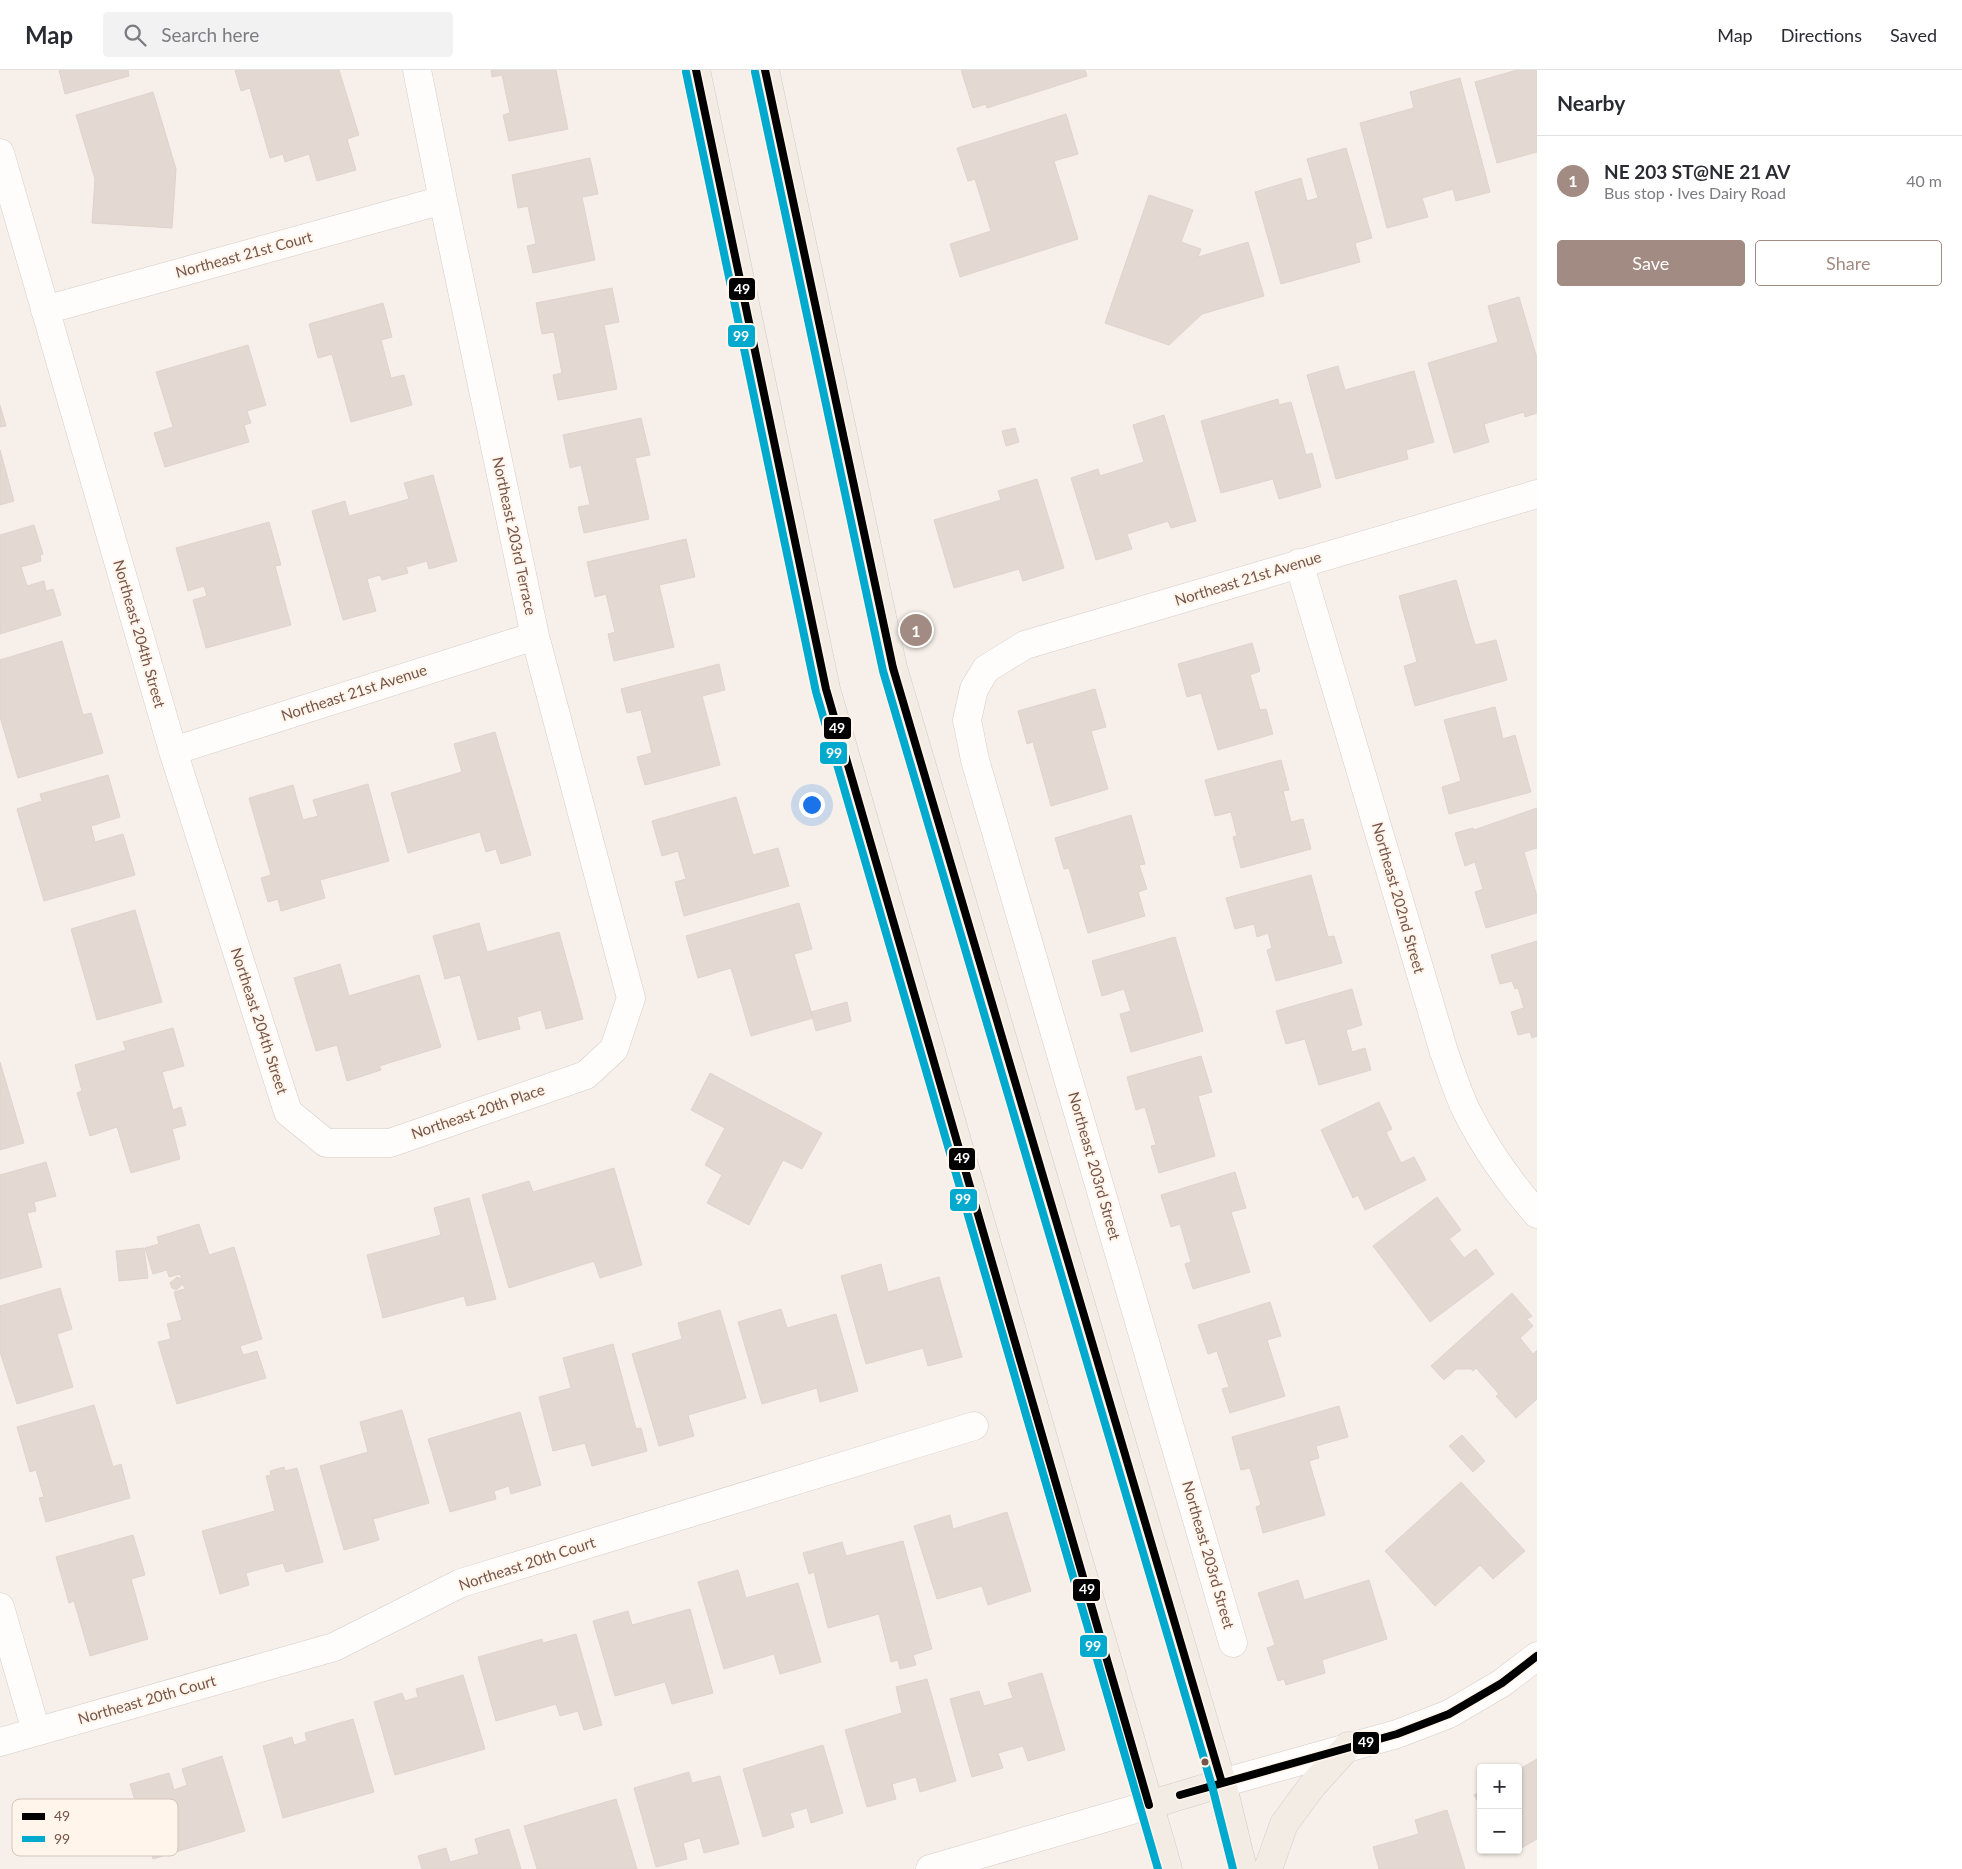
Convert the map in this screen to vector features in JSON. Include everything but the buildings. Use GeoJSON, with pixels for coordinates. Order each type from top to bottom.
{"type":"FeatureCollection","features":[{"type":"Feature","properties":{"kind":"main road"},"geometry":{"type":"LineString","coordinates":[[696,70],[826,689],[1168,1869]]}},
{"type":"Feature","properties":{"kind":"main road"},"geometry":{"type":"LineString","coordinates":[[766,70],[893,668],[1222,1782],[1243,1869]]}},
{"type":"Feature","properties":{"kind":"main road"},"geometry":{"type":"LineString","coordinates":[[1268,1869],[1284,1824],[1312,1786],[1348,1746]]}},
{"type":"Feature","properties":{"kind":"main road"},"geometry":{"type":"LineString","coordinates":[[1149,1805],[1222,1782]]}},
{"type":"Feature","properties":{"kind":"street","name":"Northeast 203rd Terrace"},"geometry":{"type":"LineString","coordinates":[[417,70],[442,200],[535,636],[632,998]]}},
{"type":"Feature","properties":{"kind":"street","name":"Northeast 204th Street"},"geometry":{"type":"LineString","coordinates":[[0,153],[173,751],[288,1112]]}},
{"type":"Feature","properties":{"kind":"street","name":"Northeast 21st Court"},"geometry":{"type":"LineString","coordinates":[[45,310],[442,200]]}},
{"type":"Feature","properties":{"kind":"street","name":"Northeast 21st Avenue"},"geometry":{"type":"LineString","coordinates":[[974,688],[986,669],[1025,645],[1537,494]]}},
{"type":"Feature","properties":{"kind":"street","name":"Northeast 202nd Street"},"geometry":{"type":"LineString","coordinates":[[1299,563],[1444,1052],[1465,1108],[1484,1144],[1512,1185],[1537,1214]]}},
{"type":"Feature","properties":{"kind":"street","name":"Northeast 21st Avenue"},"geometry":{"type":"LineString","coordinates":[[173,751],[535,636]]}},
{"type":"Feature","properties":{"kind":"street","name":"Northeast 203rd Street"},"geometry":{"type":"LineString","coordinates":[[974,688],[967,720],[975,760],[1233,1643]]}},
{"type":"Feature","properties":{"kind":"street","name":"Northeast 20th Place"},"geometry":{"type":"LineString","coordinates":[[288,1112],[326,1143],[390,1143],[586,1075],[614,1049],[632,998]]}},
{"type":"Feature","properties":{"kind":"street","name":"Northeast 20th Court"},"geometry":{"type":"LineString","coordinates":[[0,1742],[334,1647],[461,1583],[974,1426]]}},
{"type":"Feature","properties":{"kind":"street"},"geometry":{"type":"LineString","coordinates":[[0,1608],[36,1731]]}},
{"type":"Feature","properties":{"kind":"street"},"geometry":{"type":"LineString","coordinates":[[1222,1782],[1397,1734],[1449,1714],[1502,1683],[1537,1656]]}},
{"type":"Feature","properties":{"kind":"street"},"geometry":{"type":"LineString","coordinates":[[930,1869],[1149,1805]]}},
{"type":"Feature","properties":{"kind":"transit line","name":"49"},"geometry":{"type":"LineString","coordinates":[[696,70],[826,689],[1149,1805]]}},
{"type":"Feature","properties":{"kind":"transit line","name":"49"},"geometry":{"type":"LineString","coordinates":[[765,70],[893,668],[1222,1783]]}},
{"type":"Feature","properties":{"kind":"transit line","name":"99"},"geometry":{"type":"LineString","coordinates":[[686,72],[816,692],[1158,1869]]}},
{"type":"Feature","properties":{"kind":"transit line","name":"99"},"geometry":{"type":"LineString","coordinates":[[755,72],[883,671],[1212,1786],[1233,1869]]}},
{"type":"Feature","properties":{"kind":"transit line","name":"49"},"geometry":{"type":"LineString","coordinates":[[1180,1795],[1397,1734],[1449,1714],[1502,1683],[1537,1656]]}},
{"type":"Feature","properties":{"kind":"place","name":"NE 203 ST@NE 21 AV"},"geometry":{"type":"Point","coordinates":[916,630]}}]}
